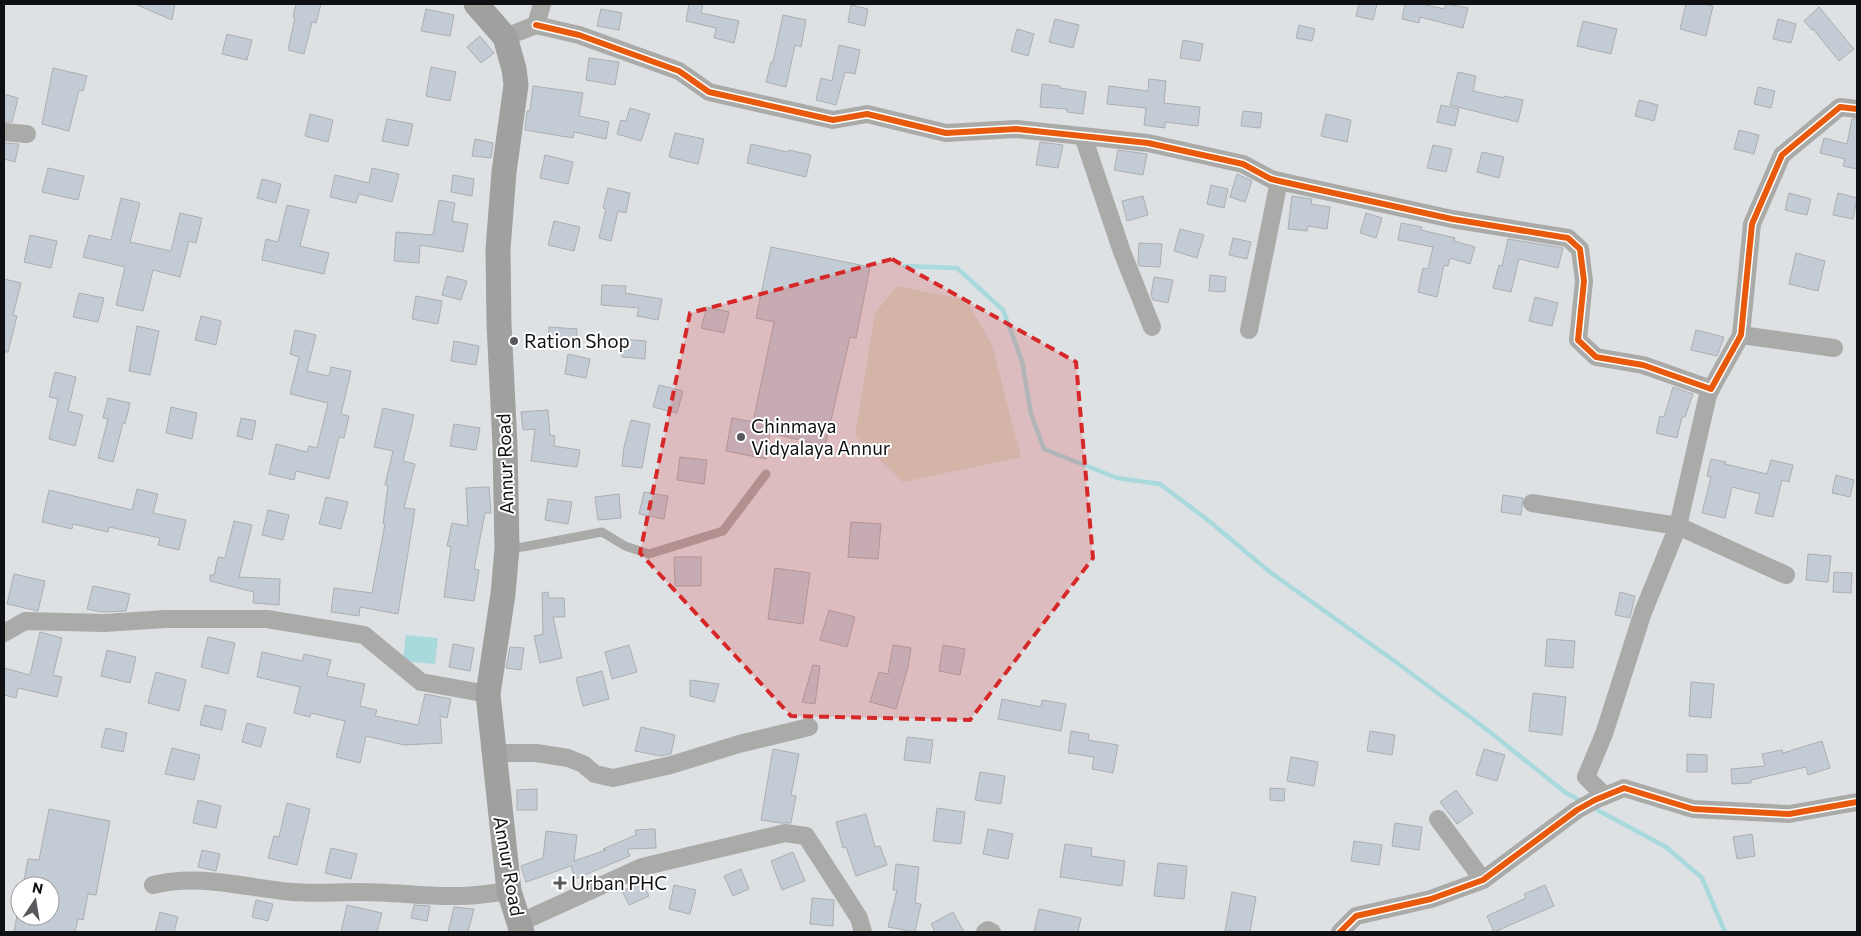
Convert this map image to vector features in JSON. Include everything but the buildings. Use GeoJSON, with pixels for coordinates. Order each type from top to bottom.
{"type":"FeatureCollection","features":[{"type":"Feature","properties":{"kind":"main road","name":"Annur Road"},"geometry":{"type":"LineString","coordinates":[[476,4],[505,37],[514,69],[516,85],[504,172],[498,249],[507,548],[503,594],[488,694],[509,891],[520,928]]}},
{"type":"Feature","properties":{"kind":"street"},"geometry":{"type":"LineString","coordinates":[[536,25],[542,4]]}},
{"type":"Feature","properties":{"kind":"street"},"geometry":{"type":"LineString","coordinates":[[505,37],[536,25],[579,35],[679,71],[709,92],[833,120],[868,114],[946,133],[1016,129],[1148,143],[1243,164],[1271,179],[1279,181],[1452,219],[1568,238],[1580,249],[1584,281],[1578,340],[1596,357],[1643,365],[1712,389]]}},
{"type":"Feature","properties":{"kind":"street"},"geometry":{"type":"LineString","coordinates":[[1600,798],[1586,777],[1604,734],[1643,612],[1678,526],[1708,394],[1741,335],[1752,224],[1782,155],[1840,108],[1857,109]]}},
{"type":"Feature","properties":{"kind":"street"},"geometry":{"type":"LineString","coordinates":[[4,132],[27,134]]}},
{"type":"Feature","properties":{"kind":"street"},"geometry":{"type":"LineString","coordinates":[[1083,136],[1122,252],[1152,327]]}},
{"type":"Feature","properties":{"kind":"street"},"geometry":{"type":"LineString","coordinates":[[1250,330],[1279,181]]}},
{"type":"Feature","properties":{"kind":"street"},"geometry":{"type":"LineString","coordinates":[[1741,335],[1834,348]]}},
{"type":"Feature","properties":{"kind":"street"},"geometry":{"type":"LineString","coordinates":[[1532,503],[1678,526],[1786,575]]}},
{"type":"Feature","properties":{"kind":"street"},"geometry":{"type":"LineString","coordinates":[[4,633],[25,621],[104,623],[165,619],[267,619],[364,635],[420,682],[488,694]]}},
{"type":"Feature","properties":{"kind":"street"},"geometry":{"type":"LineString","coordinates":[[494,753],[536,753],[568,758],[583,764],[595,774],[613,778],[671,765],[739,744],[809,727]]}},
{"type":"Feature","properties":{"kind":"street"},"geometry":{"type":"LineString","coordinates":[[1340,932],[1356,916],[1431,899],[1483,880],[1576,810],[1624,788],[1693,809],[1789,814],[1857,802]]}},
{"type":"Feature","properties":{"kind":"street"},"geometry":{"type":"LineString","coordinates":[[1438,819],[1483,880]]}},
{"type":"Feature","properties":{"kind":"street"},"geometry":{"type":"LineString","coordinates":[[520,928],[642,867],[785,833],[806,836],[860,918],[863,932]]}},
{"type":"Feature","properties":{"kind":"street"},"geometry":{"type":"LineString","coordinates":[[152,885],[179,880],[230,883],[292,892],[361,892],[429,896],[462,896],[509,891]]}},
{"type":"Feature","properties":{"kind":"street"},"geometry":{"type":"LineString","coordinates":[[985,932],[988,930],[992,932]]}},
{"type":"Feature","properties":{"kind":"lane"},"geometry":{"type":"LineString","coordinates":[[507,548],[523,547],[602,532],[625,546],[649,554],[723,531],[766,474]]}},
{"type":"Feature","properties":{"kind":"highlighted area"},"geometry":{"type":"Polygon","coordinates":[[[892,259],[1076,362],[1093,558],[970,720],[791,716],[640,553],[690,313],[892,259]]]}},
{"type":"Feature","properties":{"kind":"green space"},"geometry":{"type":"Polygon","coordinates":[[[897,286],[966,300],[992,345],[1021,457],[903,482],[855,436],[875,313],[897,286]]]}},
{"type":"Feature","properties":{"kind":"water"},"geometry":{"type":"Polygon","coordinates":[[[406,635],[438,638],[435,664],[403,661],[406,635]]]}},
{"type":"Feature","properties":{"kind":"waterway"},"geometry":{"type":"LineString","coordinates":[[905,266],[957,268],[1003,310],[1022,361],[1031,414],[1044,449],[1117,478],[1160,484],[1209,521],[1270,572],[1486,729],[1566,793],[1583,802]]}},
{"type":"Feature","properties":{"kind":"waterway"},"geometry":{"type":"LineString","coordinates":[[1592,807],[1666,847],[1702,878],[1725,932]]}},
{"type":"Feature","properties":{"kind":"cycle path"},"geometry":{"type":"LineString","coordinates":[[536,25],[579,35],[679,71],[709,92],[833,120],[867,114],[946,133],[1016,129],[1148,143],[1243,164],[1271,179],[1279,181],[1452,219],[1568,238],[1580,249],[1584,281],[1578,340],[1596,357],[1643,365],[1711,389],[1741,335],[1752,224],[1782,155],[1840,107],[1857,109]]}},
{"type":"Feature","properties":{"kind":"cycle path"},"geometry":{"type":"LineString","coordinates":[[1340,932],[1356,916],[1431,899],[1483,880],[1577,810],[1624,788],[1693,809],[1789,814],[1857,802]]}},
{"type":"Feature","properties":{"kind":"place","name":"Ration Shop"},"geometry":{"type":"Point","coordinates":[514,341]}},
{"type":"Feature","properties":{"kind":"place","name":"Chinmaya Vidyalaya Annur"},"geometry":{"type":"Point","coordinates":[741,437]}},
{"type":"Feature","properties":{"kind":"place","name":"Urban PHC"},"geometry":{"type":"Point","coordinates":[560,883]}}]}
